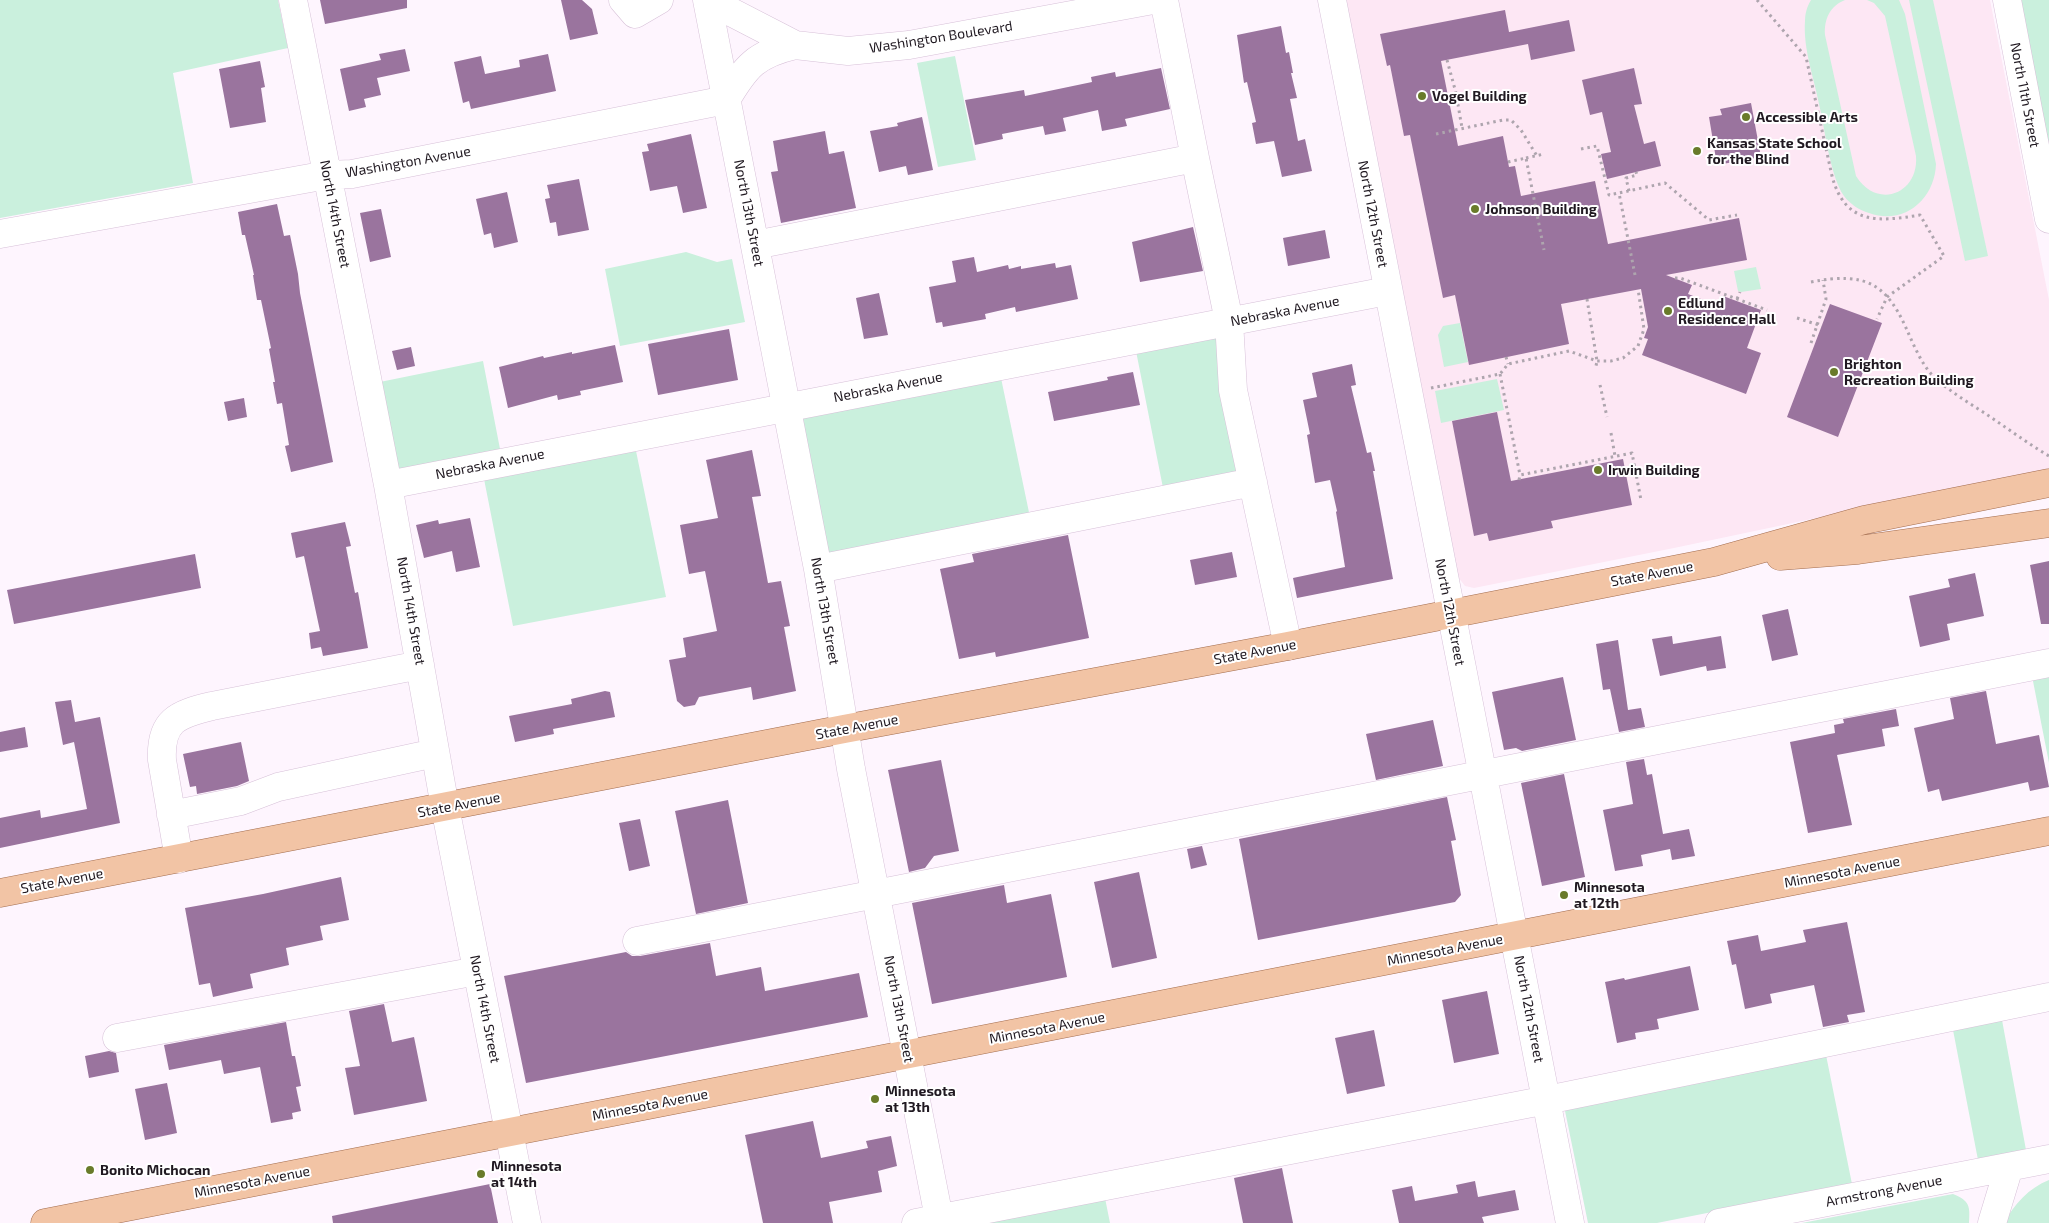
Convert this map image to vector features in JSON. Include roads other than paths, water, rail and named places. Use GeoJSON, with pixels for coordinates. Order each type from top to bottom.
{"type":"FeatureCollection","features":[{"type":"Feature","properties":{"kind":"main road","name":"State Avenue"},"geometry":{"type":"LineString","coordinates":[[0,893],[844,729],[1288,646],[1714,562],[1864,520],[2049,483]]}},
{"type":"Feature","properties":{"kind":"main road","name":"State Avenue"},"geometry":{"type":"LineString","coordinates":[[1714,562],[1858,550],[2049,523]]}},
{"type":"Feature","properties":{"kind":"main road","name":"Minnesota Avenue"},"geometry":{"type":"LineString","coordinates":[[45,1223],[2049,831]]}},
{"type":"Feature","properties":{"kind":"street","name":"North 14th Street"},"geometry":{"type":"LineString","coordinates":[[293,0],[388,485],[445,807],[527,1223]]}},
{"type":"Feature","properties":{"kind":"street"},"geometry":{"type":"LineString","coordinates":[[623,0],[635,14],[660,0]]}},
{"type":"Feature","properties":{"kind":"street","name":"Washington Boulevard"},"geometry":{"type":"LineString","coordinates":[[707,0],[795,46],[848,51],[910,45],[1153,0]]}},
{"type":"Feature","properties":{"kind":"street","name":"North 13th Street"},"geometry":{"type":"LineString","coordinates":[[707,0],[787,406],[818,569],[844,729],[908,1055],[931,1222]]}},
{"type":"Feature","properties":{"kind":"street"},"geometry":{"type":"LineString","coordinates":[[1164,0],[1229,321],[1233,390],[1288,646]]}},
{"type":"Feature","properties":{"kind":"street","name":"North 12th Street"},"geometry":{"type":"LineString","coordinates":[[1332,0],[1450,614],[1516,936],[1570,1223]]}},
{"type":"Feature","properties":{"kind":"street","name":"North 11th Street"},"geometry":{"type":"LineString","coordinates":[[2007,0],[2049,219]]}},
{"type":"Feature","properties":{"kind":"street"},"geometry":{"type":"LineString","coordinates":[[726,100],[738,79],[752,63],[772,50],[795,46]]}},
{"type":"Feature","properties":{"kind":"street","name":"Washington Avenue"},"geometry":{"type":"LineString","coordinates":[[0,234],[327,175],[352,174],[726,100]]}},
{"type":"Feature","properties":{"kind":"street"},"geometry":{"type":"LineString","coordinates":[[755,245],[1195,158]]}},
{"type":"Feature","properties":{"kind":"street","name":"Nebraska Avenue"},"geometry":{"type":"LineString","coordinates":[[388,485],[1387,291]]}},
{"type":"Feature","properties":{"kind":"street"},"geometry":{"type":"LineString","coordinates":[[818,569],[1253,482]]}},
{"type":"Feature","properties":{"kind":"street"},"geometry":{"type":"LineString","coordinates":[[637,941],[1483,776],[2049,663]]}},
{"type":"Feature","properties":{"kind":"street"},"geometry":{"type":"LineString","coordinates":[[179,859],[161,743],[166,730],[175,719],[192,711],[212,706],[420,665]]}},
{"type":"Feature","properties":{"kind":"street"},"geometry":{"type":"LineString","coordinates":[[171,815],[241,801],[284,786],[436,753]]}},
{"type":"Feature","properties":{"kind":"street"},"geometry":{"type":"LineString","coordinates":[[117,1038],[478,971]]}},
{"type":"Feature","properties":{"kind":"street"},"geometry":{"type":"LineString","coordinates":[[931,1222],[1547,1100],[2049,997]]}},
{"type":"Feature","properties":{"kind":"street","name":"Armstrong Avenue"},"geometry":{"type":"LineString","coordinates":[[1719,1223],[2049,1159]]}},
{"type":"Feature","properties":{"kind":"street"},"geometry":{"type":"LineString","coordinates":[[1992,1223],[2010,1166]]}},
{"type":"Feature","properties":{"kind":"place","name":"Vogel Building"},"geometry":{"type":"Point","coordinates":[1422,96]}},
{"type":"Feature","properties":{"kind":"place","name":"Accessible Arts"},"geometry":{"type":"Point","coordinates":[1746,117]}},
{"type":"Feature","properties":{"kind":"place","name":"Kansas State School for the Blind"},"geometry":{"type":"Point","coordinates":[1697,151]}},
{"type":"Feature","properties":{"kind":"place","name":"Johnson Building"},"geometry":{"type":"Point","coordinates":[1475,209]}},
{"type":"Feature","properties":{"kind":"place","name":"Edlund Residence Hall"},"geometry":{"type":"Point","coordinates":[1668,311]}},
{"type":"Feature","properties":{"kind":"place","name":"Brighton Recreation Building"},"geometry":{"type":"Point","coordinates":[1834,372]}},
{"type":"Feature","properties":{"kind":"place","name":"Irwin Building"},"geometry":{"type":"Point","coordinates":[1598,470]}},
{"type":"Feature","properties":{"kind":"place","name":"Minnesota at 12th"},"geometry":{"type":"Point","coordinates":[1564,895]}},
{"type":"Feature","properties":{"kind":"place","name":"Minnesota at 13th"},"geometry":{"type":"Point","coordinates":[875,1099]}},
{"type":"Feature","properties":{"kind":"place","name":"Bonito Michocan"},"geometry":{"type":"Point","coordinates":[90,1170]}},
{"type":"Feature","properties":{"kind":"place","name":"Minnesota at 14th"},"geometry":{"type":"Point","coordinates":[481,1174]}}]}
